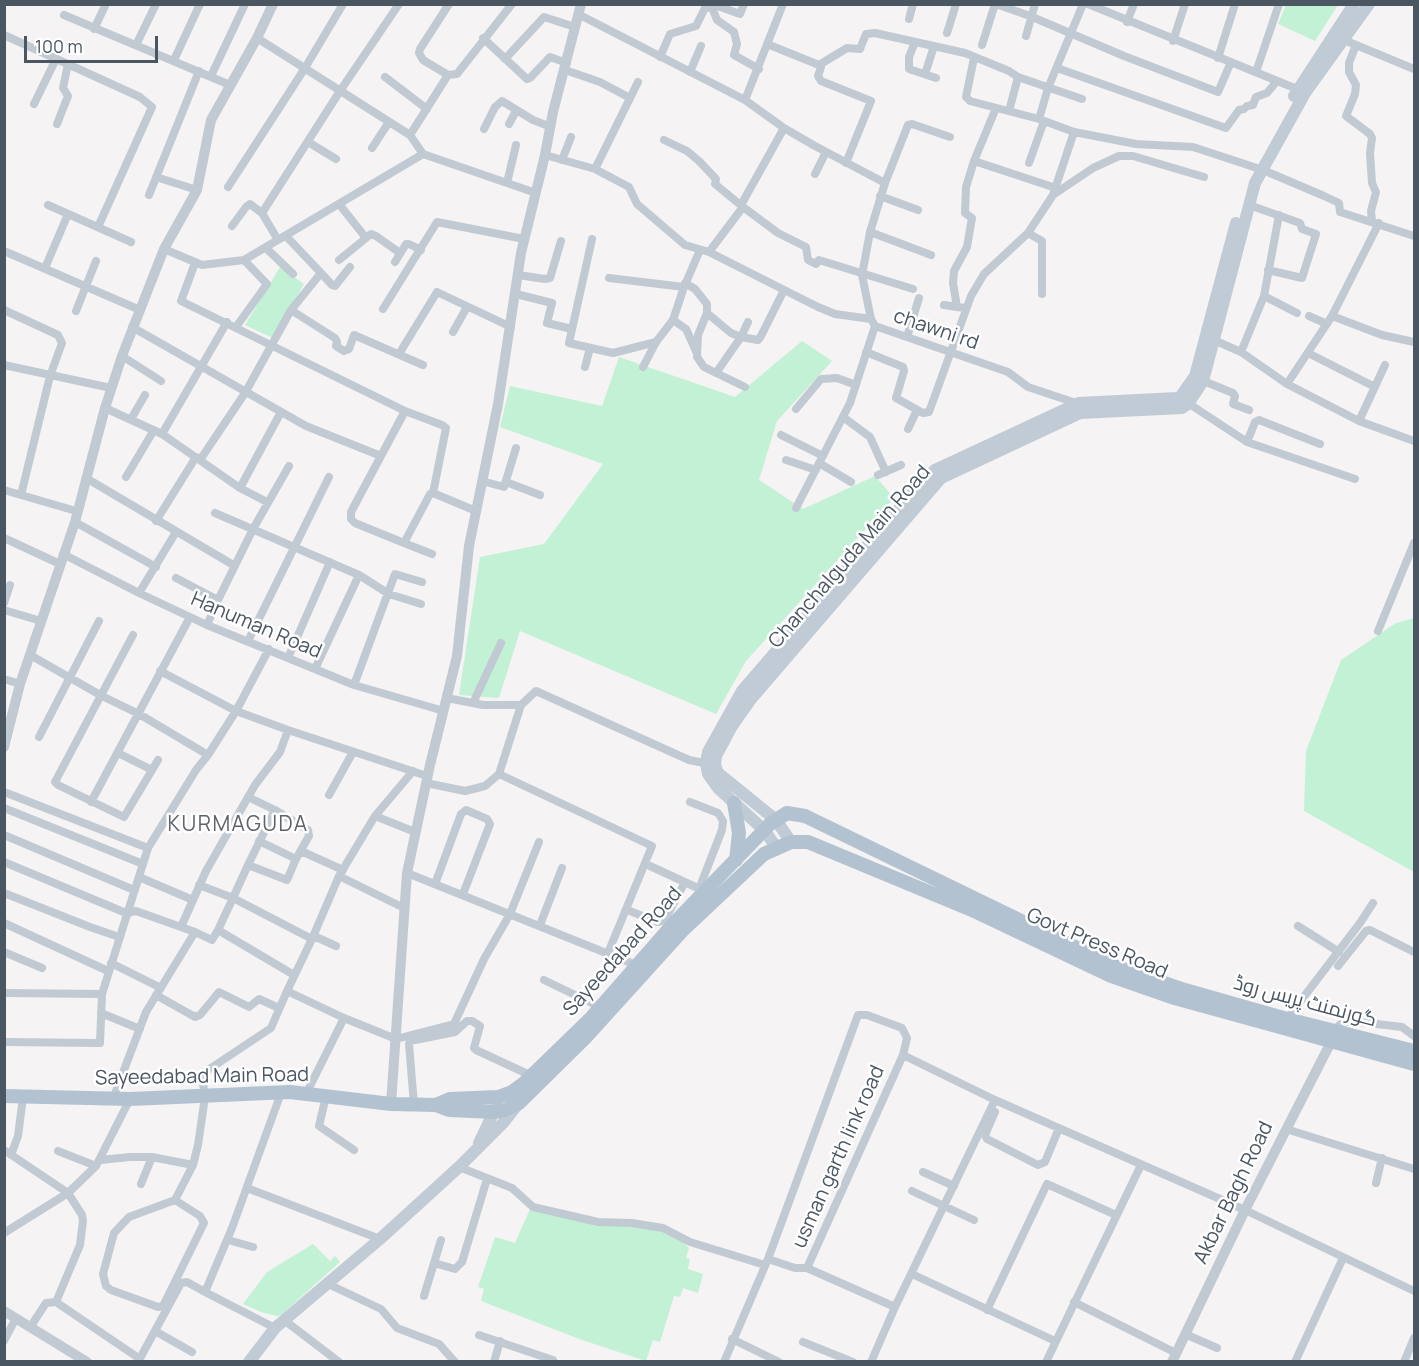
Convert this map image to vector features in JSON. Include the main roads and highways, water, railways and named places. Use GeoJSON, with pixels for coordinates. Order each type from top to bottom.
{"type":"FeatureCollection","features":[{"type":"Feature","properties":{"kind":"main road"},"geometry":{"type":"LineString","coordinates":[[1345,39],[1354,4]]}},
{"type":"Feature","properties":{"kind":"main road"},"geometry":{"type":"LineString","coordinates":[[1210,339],[1236,220],[1259,169],[1301,91],[1345,39],[1369,4]]}},
{"type":"Feature","properties":{"kind":"main road"},"geometry":{"type":"LineString","coordinates":[[1210,339],[1259,169]]}},
{"type":"Feature","properties":{"kind":"main road","name":"Chanchalguda Main Road"},"geometry":{"type":"LineString","coordinates":[[710,764],[708,752],[740,705],[915,490],[935,470],[1079,408],[1177,398],[1185,400],[1199,379],[1210,339]]}},
{"type":"Feature","properties":{"kind":"main road"},"geometry":{"type":"LineString","coordinates":[[710,764],[708,774],[718,788],[734,803],[770,825],[777,848]]}},
{"type":"Feature","properties":{"kind":"main road"},"geometry":{"type":"LineString","coordinates":[[710,764],[770,825],[791,842]]}},
{"type":"Feature","properties":{"kind":"main road"},"geometry":{"type":"LineString","coordinates":[[734,803],[739,833],[736,860]]}},
{"type":"Feature","properties":{"kind":"main road","name":"گورنمنٹ پریس روڈ"},"geometry":{"type":"LineString","coordinates":[[770,825],[787,813],[805,816],[1112,965],[1185,990],[1287,1019],[1331,1036],[1414,1051]]}},
{"type":"Feature","properties":{"kind":"main road","name":"Sayeedabad Road"},"geometry":{"type":"LineString","coordinates":[[516,1098],[532,1076],[600,1007],[702,890],[736,860],[770,825]]}},
{"type":"Feature","properties":{"kind":"main road","name":"Sayeedabad Road"},"geometry":{"type":"LineString","coordinates":[[500,1111],[585,1038],[682,931],[764,854],[791,842]]}},
{"type":"Feature","properties":{"kind":"main road","name":"Govt Press Road"},"geometry":{"type":"LineString","coordinates":[[791,842],[808,842],[972,909],[1111,976],[1171,997],[1331,1036],[1414,1064]]}},
{"type":"Feature","properties":{"kind":"main road","name":"Sayeedabad Main Road"},"geometry":{"type":"LineString","coordinates":[[4,1096],[130,1099],[281,1093],[414,1105],[436,1105],[450,1099],[500,1111]]}},
{"type":"Feature","properties":{"kind":"main road"},"geometry":{"type":"LineString","coordinates":[[249,1362],[280,1324],[380,1239],[459,1167],[476,1150],[500,1111],[516,1098]]}},
{"type":"Feature","properties":{"kind":"district","name":"KURMAGUDA"},"geometry":{"type":"Point","coordinates":[238,825]}}]}
